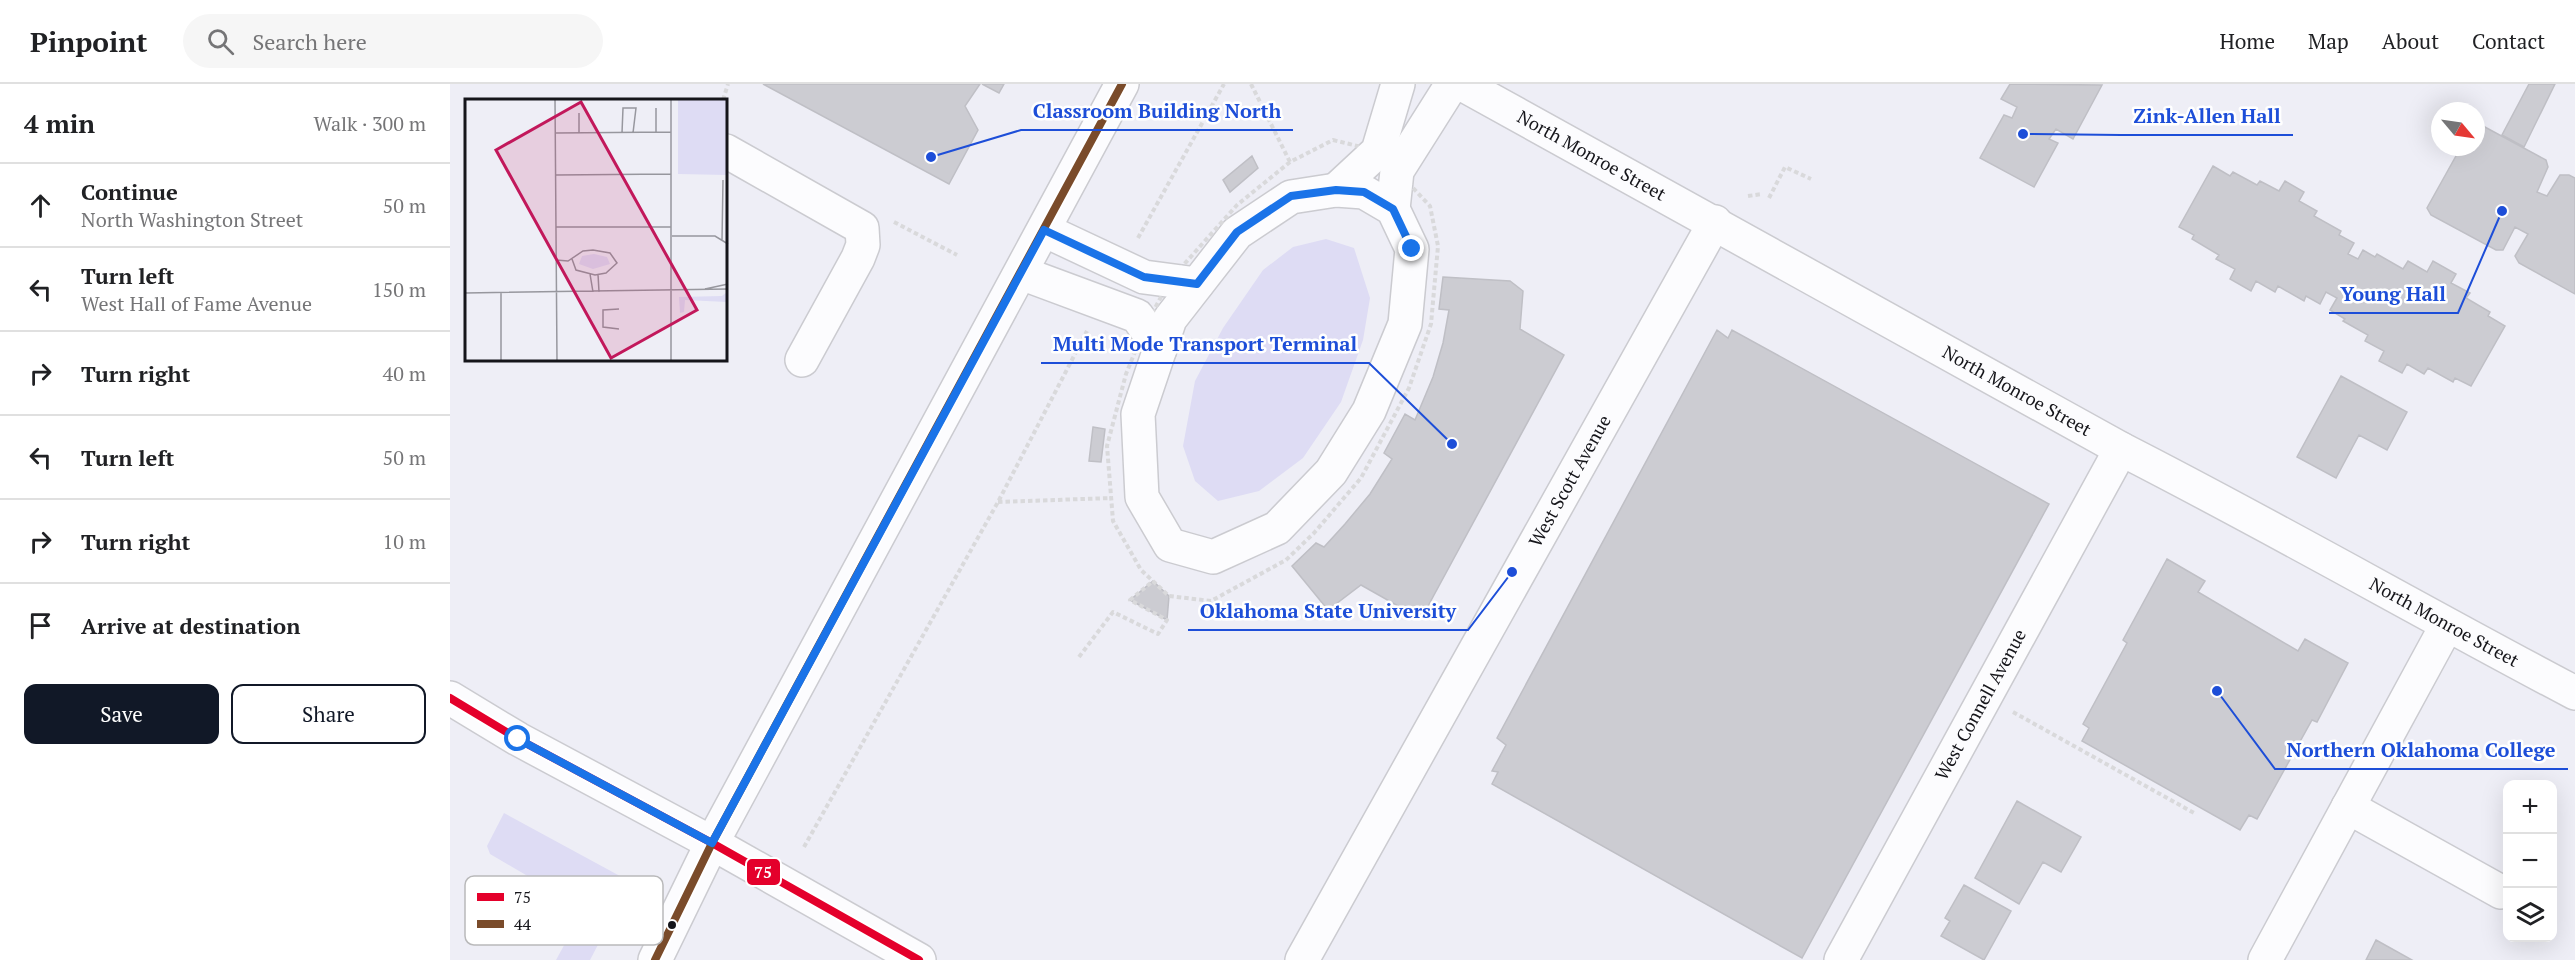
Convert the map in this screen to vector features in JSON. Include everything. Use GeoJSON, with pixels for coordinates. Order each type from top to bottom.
{"type":"FeatureCollection","features":[{"type":"Feature","properties":{"kind":"street"},"geometry":{"type":"LineString","coordinates":[[663,944],[712,843],[1122,84]]}},
{"type":"Feature","properties":{"kind":"street"},"geometry":{"type":"LineString","coordinates":[[1393,209],[1364,192],[1336,190],[1291,196],[1237,232],[1184,282],[1170,319],[1152,338],[1138,414],[1142,497],[1170,545],[1213,556],[1277,528],[1330,472],[1369,411],[1405,324],[1412,249],[1393,209],[1387,161],[1398,84]]}},
{"type":"Feature","properties":{"kind":"street"},"geometry":{"type":"LineString","coordinates":[[1336,190],[1387,161],[1452,84]]}},
{"type":"Feature","properties":{"kind":"street","name":"North Monroe Street"},"geometry":{"type":"LineString","coordinates":[[1462,84],[1715,222],[2121,449],[2211,495],[2446,625],[2575,693]]}},
{"type":"Feature","properties":{"kind":"street"},"geometry":{"type":"LineString","coordinates":[[728,152],[862,228],[863,245],[858,258],[802,360]]}},
{"type":"Feature","properties":{"kind":"street","name":"West Scott Avenue"},"geometry":{"type":"LineString","coordinates":[[1302,960],[1715,222]]}},
{"type":"Feature","properties":{"kind":"street"},"geometry":{"type":"LineString","coordinates":[[1044,230],[1144,277],[1184,282]]}},
{"type":"Feature","properties":{"kind":"street"},"geometry":{"type":"LineString","coordinates":[[1021,273],[1137,316],[1152,338]]}},
{"type":"Feature","properties":{"kind":"street","name":"West Connell Avenue"},"geometry":{"type":"LineString","coordinates":[[1841,960],[2121,449]]}},
{"type":"Feature","properties":{"kind":"street"},"geometry":{"type":"LineString","coordinates":[[2265,960],[2446,625]]}},
{"type":"Feature","properties":{"kind":"street"},"geometry":{"type":"LineString","coordinates":[[450,698],[518,739],[712,843],[919,960]]}},
{"type":"Feature","properties":{"kind":"street"},"geometry":{"type":"LineString","coordinates":[[2348,807],[2501,892]]}},
{"type":"Feature","properties":{"kind":"street"},"geometry":{"type":"LineString","coordinates":[[655,960],[662,945]]}},
{"type":"Feature","properties":{"kind":"path"},"geometry":{"type":"LineString","coordinates":[[723,99],[728,84]]}},
{"type":"Feature","properties":{"kind":"path"},"geometry":{"type":"LineString","coordinates":[[1122,267],[1224,84]]}},
{"type":"Feature","properties":{"kind":"path"},"geometry":{"type":"LineString","coordinates":[[1251,84],[1290,162]]}},
{"type":"Feature","properties":{"kind":"path"},"geometry":{"type":"LineString","coordinates":[[1333,140],[1387,161],[1430,206],[1438,246],[1431,324],[1409,388],[1361,478],[1314,533],[1286,560],[1211,601],[1169,596],[1142,570],[1113,521],[1107,446],[1125,375],[1152,338],[1184,282],[1237,205],[1290,162],[1333,140]]}},
{"type":"Feature","properties":{"kind":"path"},"geometry":{"type":"LineString","coordinates":[[1769,198],[1785,167],[1811,179]]}},
{"type":"Feature","properties":{"kind":"path"},"geometry":{"type":"LineString","coordinates":[[1748,196],[1762,194]]}},
{"type":"Feature","properties":{"kind":"path"},"geometry":{"type":"LineString","coordinates":[[862,233],[887,218],[957,255]]}},
{"type":"Feature","properties":{"kind":"path"},"geometry":{"type":"LineString","coordinates":[[804,847],[998,502],[1102,303]]}},
{"type":"Feature","properties":{"kind":"path"},"geometry":{"type":"LineString","coordinates":[[998,502],[1111,498]]}},
{"type":"Feature","properties":{"kind":"path"},"geometry":{"type":"LineString","coordinates":[[1079,657],[1113,612],[1158,634],[1167,620],[1130,600],[1153,581]]}},
{"type":"Feature","properties":{"kind":"path"},"geometry":{"type":"LineString","coordinates":[[2010,710],[2194,813]]}},
{"type":"Feature","properties":{"kind":"shaded area"},"geometry":{"type":"Polygon","coordinates":[[[1326,239],[1354,248],[1370,298],[1363,340],[1341,402],[1303,458],[1259,491],[1218,501],[1195,481],[1183,446],[1195,381],[1223,328],[1263,270],[1293,247],[1326,239]]]}},
{"type":"Feature","properties":{"kind":"shaded area"},"geometry":{"type":"Polygon","coordinates":[[[504,813],[620,876],[528,876],[490,854],[487,846],[504,813]]]}},
{"type":"Feature","properties":{"kind":"shaded area"},"geometry":{"type":"Polygon","coordinates":[[[564,945],[598,945],[590,960],[556,960],[564,945]]]}},
{"type":"Feature","properties":{"kind":"building"},"geometry":{"type":"Polygon","coordinates":[[[763,84],[980,84],[965,106],[978,130],[949,184],[763,84]]]}},
{"type":"Feature","properties":{"kind":"building"},"geometry":{"type":"Polygon","coordinates":[[[982,84],[1004,84],[999,93],[982,84]]]}},
{"type":"Feature","properties":{"kind":"building"},"geometry":{"type":"Polygon","coordinates":[[[2010,84],[2102,85],[2073,139],[2056,129],[2049,139],[2058,143],[2034,187],[1980,158],[2004,115],[2012,118],[2017,107],[2001,99],[2010,84]]]}},
{"type":"Feature","properties":{"kind":"building"},"geometry":{"type":"Polygon","coordinates":[[[2529,84],[2555,84],[2524,147],[2502,135],[2529,84]]]}},
{"type":"Feature","properties":{"kind":"building"},"geometry":{"type":"Polygon","coordinates":[[[2485,127],[2546,160],[2548,167],[2537,192],[2547,196],[2560,175],[2575,178],[2575,294],[2519,263],[2515,256],[2528,234],[2515,227],[2503,250],[2496,250],[2431,215],[2427,208],[2456,156],[2485,156],[2485,127]]]}},
{"type":"Feature","properties":{"kind":"building"},"geometry":{"type":"Polygon","coordinates":[[[1252,156],[1258,168],[1230,192],[1223,180],[1252,156]]]}},
{"type":"Feature","properties":{"kind":"building"},"geometry":{"type":"Polygon","coordinates":[[[2213,166],[2230,176],[2233,172],[2257,185],[2260,181],[2279,191],[2285,181],[2304,192],[2299,201],[2317,211],[2314,216],[2341,231],[2339,235],[2354,243],[2348,254],[2358,259],[2363,250],[2375,257],[2377,254],[2403,269],[2408,261],[2427,272],[2433,261],[2456,274],[2451,283],[2470,293],[2466,298],[2490,312],[2488,316],[2505,326],[2471,386],[2455,378],[2453,382],[2428,368],[2424,374],[2407,364],[2402,373],[2379,361],[2384,351],[2365,341],[2368,335],[2343,321],[2345,319],[2330,310],[2337,298],[2326,292],[2320,304],[2306,296],[2304,301],[2278,286],[2275,292],[2256,281],[2251,291],[2230,279],[2235,269],[2216,259],[2219,255],[2192,239],[2194,235],[2179,227],[2213,166]]]}},
{"type":"Feature","properties":{"kind":"building"},"geometry":{"type":"Polygon","coordinates":[[[1443,277],[1510,281],[1523,291],[1520,329],[1564,355],[1421,619],[1361,585],[1328,610],[1292,566],[1316,543],[1324,547],[1345,524],[1370,494],[1392,459],[1384,453],[1405,414],[1415,420],[1433,377],[1443,343],[1449,310],[1439,309],[1443,277]]]}},
{"type":"Feature","properties":{"kind":"building"},"geometry":{"type":"Polygon","coordinates":[[[1717,330],[1728,338],[1732,330],[2049,504],[1802,958],[1492,784],[1498,772],[1492,771],[1506,745],[1497,738],[1717,330]]]}},
{"type":"Feature","properties":{"kind":"building"},"geometry":{"type":"Polygon","coordinates":[[[2341,376],[2407,412],[2387,450],[2359,435],[2336,478],[2297,457],[2341,376]]]}},
{"type":"Feature","properties":{"kind":"building"},"geometry":{"type":"Polygon","coordinates":[[[1093,427],[1105,429],[1101,462],[1089,461],[1093,427]]]}},
{"type":"Feature","properties":{"kind":"building"},"geometry":{"type":"Polygon","coordinates":[[[2167,559],[2205,581],[2198,592],[2298,651],[2305,639],[2348,663],[2317,722],[2312,720],[2257,819],[2249,815],[2240,830],[2082,741],[2089,728],[2083,724],[2127,643],[2123,640],[2167,559]]]}},
{"type":"Feature","properties":{"kind":"building"},"geometry":{"type":"Polygon","coordinates":[[[1153,581],[1169,596],[1167,620],[1130,600],[1153,581]]]}},
{"type":"Feature","properties":{"kind":"building"},"geometry":{"type":"Polygon","coordinates":[[[2017,801],[2081,837],[2061,872],[2043,862],[2019,904],[1975,878],[2017,801]]]}},
{"type":"Feature","properties":{"kind":"building"},"geometry":{"type":"Polygon","coordinates":[[[1964,885],[2011,911],[1984,960],[1941,936],[1950,921],[1945,918],[1964,885]]]}},
{"type":"Feature","properties":{"kind":"building"},"geometry":{"type":"Polygon","coordinates":[[[2376,940],[2412,960],[2366,960],[2376,940]]]}},
{"type":"Feature","properties":{"kind":"transit line","name":"44"},"geometry":{"type":"LineString","coordinates":[[663,944],[712,843],[1122,84]]}},
{"type":"Feature","properties":{"kind":"transit line","name":"75"},"geometry":{"type":"LineString","coordinates":[[450,698],[518,739],[712,843],[919,960]]}},
{"type":"Feature","properties":{"kind":"transit line","name":"44"},"geometry":{"type":"LineString","coordinates":[[655,960],[662,945]]}},
{"type":"Feature","properties":{"kind":"place","name":"Zink-Allen Hall"},"geometry":{"type":"Point","coordinates":[2023,134]}},
{"type":"Feature","properties":{"kind":"place","name":"Classroom Building North"},"geometry":{"type":"Point","coordinates":[931,157]}},
{"type":"Feature","properties":{"kind":"place","name":"Young Hall"},"geometry":{"type":"Point","coordinates":[2502,211]}},
{"type":"Feature","properties":{"kind":"place","name":"Multi Mode Transport Terminal"},"geometry":{"type":"Point","coordinates":[1452,444]}},
{"type":"Feature","properties":{"kind":"place","name":"Oklahoma State University"},"geometry":{"type":"Point","coordinates":[1512,572]}},
{"type":"Feature","properties":{"kind":"place","name":"Northern Oklahoma College"},"geometry":{"type":"Point","coordinates":[2217,691]}},
{"type":"Feature","properties":{"kind":"route"},"geometry":{"type":"LineString","coordinates":[[518,739],[712,843],[1044,230],[1144,277],[1197,284],[1237,232],[1291,196],[1336,190],[1364,192],[1393,209],[1412,249]]}}]}
